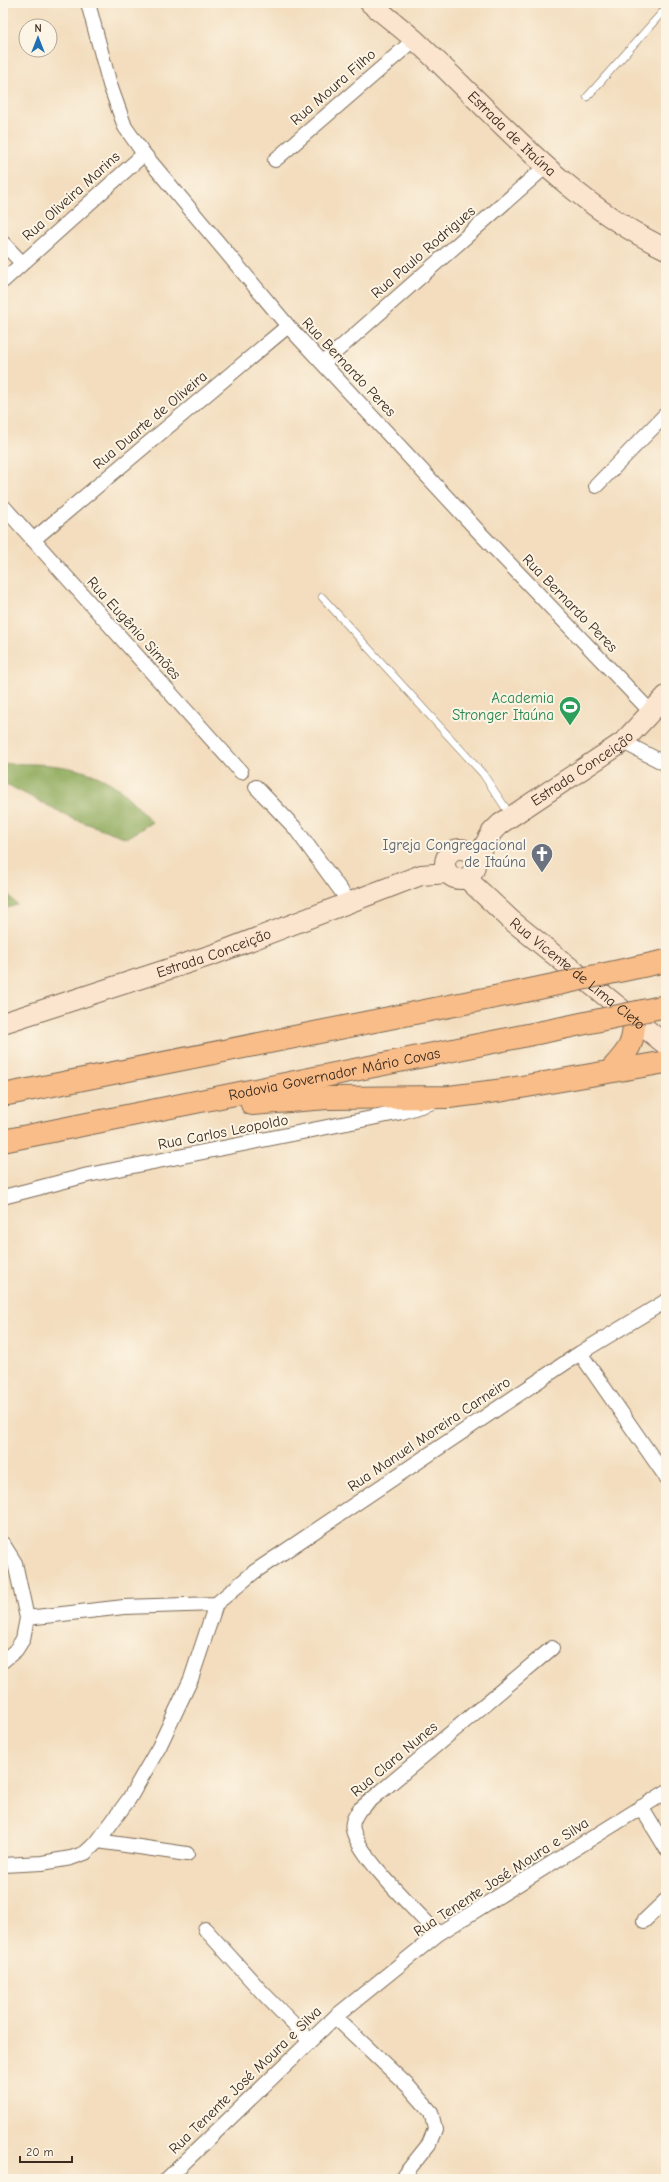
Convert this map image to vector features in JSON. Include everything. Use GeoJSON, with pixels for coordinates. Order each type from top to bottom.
{"type":"FeatureCollection","features":[{"type":"Feature","properties":{"kind":"highway"},"geometry":{"type":"LineString","coordinates":[[3,1095],[526,991],[666,961]]}},
{"type":"Feature","properties":{"kind":"highway","name":"Rodovia Governador Mário Covas"},"geometry":{"type":"LineString","coordinates":[[3,1141],[666,1006]]}},
{"type":"Feature","properties":{"kind":"highway"},"geometry":{"type":"LineString","coordinates":[[611,1070],[631,1047],[634,1038],[634,1021]]}},
{"type":"Feature","properties":{"kind":"highway"},"geometry":{"type":"LineString","coordinates":[[129,1116],[288,1101],[449,1097],[504,1090],[611,1070],[666,1062]]}},
{"type":"Feature","properties":{"kind":"main road","name":"Estrada de Itaúna"},"geometry":{"type":"LineString","coordinates":[[370,3],[414,40],[545,167],[600,211],[666,248]]}},
{"type":"Feature","properties":{"kind":"main road","name":"Estrada Conceição"},"geometry":{"type":"LineString","coordinates":[[3,1023],[215,954],[421,875],[461,866],[492,832],[511,816],[623,742],[666,696]]}},
{"type":"Feature","properties":{"kind":"main road","name":"Rua Vicente de Lima Cleto"},"geometry":{"type":"LineString","coordinates":[[461,866],[491,901],[511,920],[634,1021],[666,1045]]}},
{"type":"Feature","properties":{"kind":"street","name":"Rua Bernardo Peres"},"geometry":{"type":"LineString","coordinates":[[88,3],[110,85],[125,127],[144,154],[288,326],[479,532],[651,712]]}},
{"type":"Feature","properties":{"kind":"street","name":"Rua Moura Filho"},"geometry":{"type":"LineString","coordinates":[[275,160],[414,40]]}},
{"type":"Feature","properties":{"kind":"street","name":"Rua Oliveira Marins"},"geometry":{"type":"LineString","coordinates":[[3,280],[144,154]]}},
{"type":"Feature","properties":{"kind":"street","name":"Rua Paulo Rodrigues"},"geometry":{"type":"LineString","coordinates":[[323,363],[545,167]]}},
{"type":"Feature","properties":{"kind":"street"},"geometry":{"type":"LineString","coordinates":[[3,244],[22,263]]}},
{"type":"Feature","properties":{"kind":"street","name":"Rua Duarte de Oliveira"},"geometry":{"type":"LineString","coordinates":[[33,540],[288,326]]}},
{"type":"Feature","properties":{"kind":"street"},"geometry":{"type":"LineString","coordinates":[[596,486],[666,414]]}},
{"type":"Feature","properties":{"kind":"street","name":"Rua Eugênio Simões"},"geometry":{"type":"LineString","coordinates":[[3,506],[241,772]]}},
{"type":"Feature","properties":{"kind":"street"},"geometry":{"type":"LineString","coordinates":[[623,742],[666,764]]}},
{"type":"Feature","properties":{"kind":"street"},"geometry":{"type":"LineString","coordinates":[[256,787],[295,828],[350,903]]}},
{"type":"Feature","properties":{"kind":"street","name":"Rua Carlos Leopoldo"},"geometry":{"type":"LineString","coordinates":[[3,1197],[88,1176],[402,1112],[449,1097]]}},
{"type":"Feature","properties":{"kind":"street","name":"Rua Manuel Moreira Carneiro"},"geometry":{"type":"LineString","coordinates":[[216,1604],[254,1572],[580,1354],[666,1302]]}},
{"type":"Feature","properties":{"kind":"street"},"geometry":{"type":"LineString","coordinates":[[580,1354],[666,1477]]}},
{"type":"Feature","properties":{"kind":"street"},"geometry":{"type":"LineString","coordinates":[[3,1544],[14,1563],[27,1618],[23,1639],[16,1650],[3,1661]]}},
{"type":"Feature","properties":{"kind":"street"},"geometry":{"type":"LineString","coordinates":[[3,1865],[42,1863],[72,1858],[86,1853],[98,1841],[130,1799],[159,1747],[191,1679],[216,1604],[124,1607],[27,1618]]}},
{"type":"Feature","properties":{"kind":"street","name":"Rua Clara Nunes"},"geometry":{"type":"LineString","coordinates":[[438,1934],[362,1851],[353,1830],[353,1821],[359,1810],[552,1648]]}},
{"type":"Feature","properties":{"kind":"street","name":"Rua Tenente José Moura e Silva"},"geometry":{"type":"LineString","coordinates":[[168,2179],[335,2017],[438,1934],[666,1792]]}},
{"type":"Feature","properties":{"kind":"street"},"geometry":{"type":"LineString","coordinates":[[642,1807],[666,1848]]}},
{"type":"Feature","properties":{"kind":"street"},"geometry":{"type":"LineString","coordinates":[[98,1841],[188,1854]]}},
{"type":"Feature","properties":{"kind":"street"},"geometry":{"type":"LineString","coordinates":[[644,1921],[666,1900]]}},
{"type":"Feature","properties":{"kind":"street"},"geometry":{"type":"LineString","coordinates":[[205,1929],[262,1992],[310,2041]]}},
{"type":"Feature","properties":{"kind":"street"},"geometry":{"type":"LineString","coordinates":[[335,2017],[409,2087],[431,2112],[435,2129],[429,2144],[401,2179]]}},
{"type":"Feature","properties":{"kind":"lane"},"geometry":{"type":"LineString","coordinates":[[587,97],[666,8]]}},
{"type":"Feature","properties":{"kind":"lane"},"geometry":{"type":"LineString","coordinates":[[322,597],[483,774],[511,816]]}},
{"type":"Feature","properties":{"kind":"green space"},"geometry":{"type":"Polygon","coordinates":[[[3,764],[48,765],[93,774],[119,789],[152,822],[127,838],[74,819],[6,784],[3,785],[3,764]]]}},
{"type":"Feature","properties":{"kind":"green space"},"geometry":{"type":"Polygon","coordinates":[[[3,888],[17,905],[3,909],[3,888]]]}},
{"type":"Feature","properties":{"kind":"place","name":"Academia Stronger Itaúna"},"geometry":{"type":"Point","coordinates":[570,726]}},
{"type":"Feature","properties":{"kind":"place","name":"Igreja Congregacional de Itaúna"},"geometry":{"type":"Point","coordinates":[542,874]}}]}
